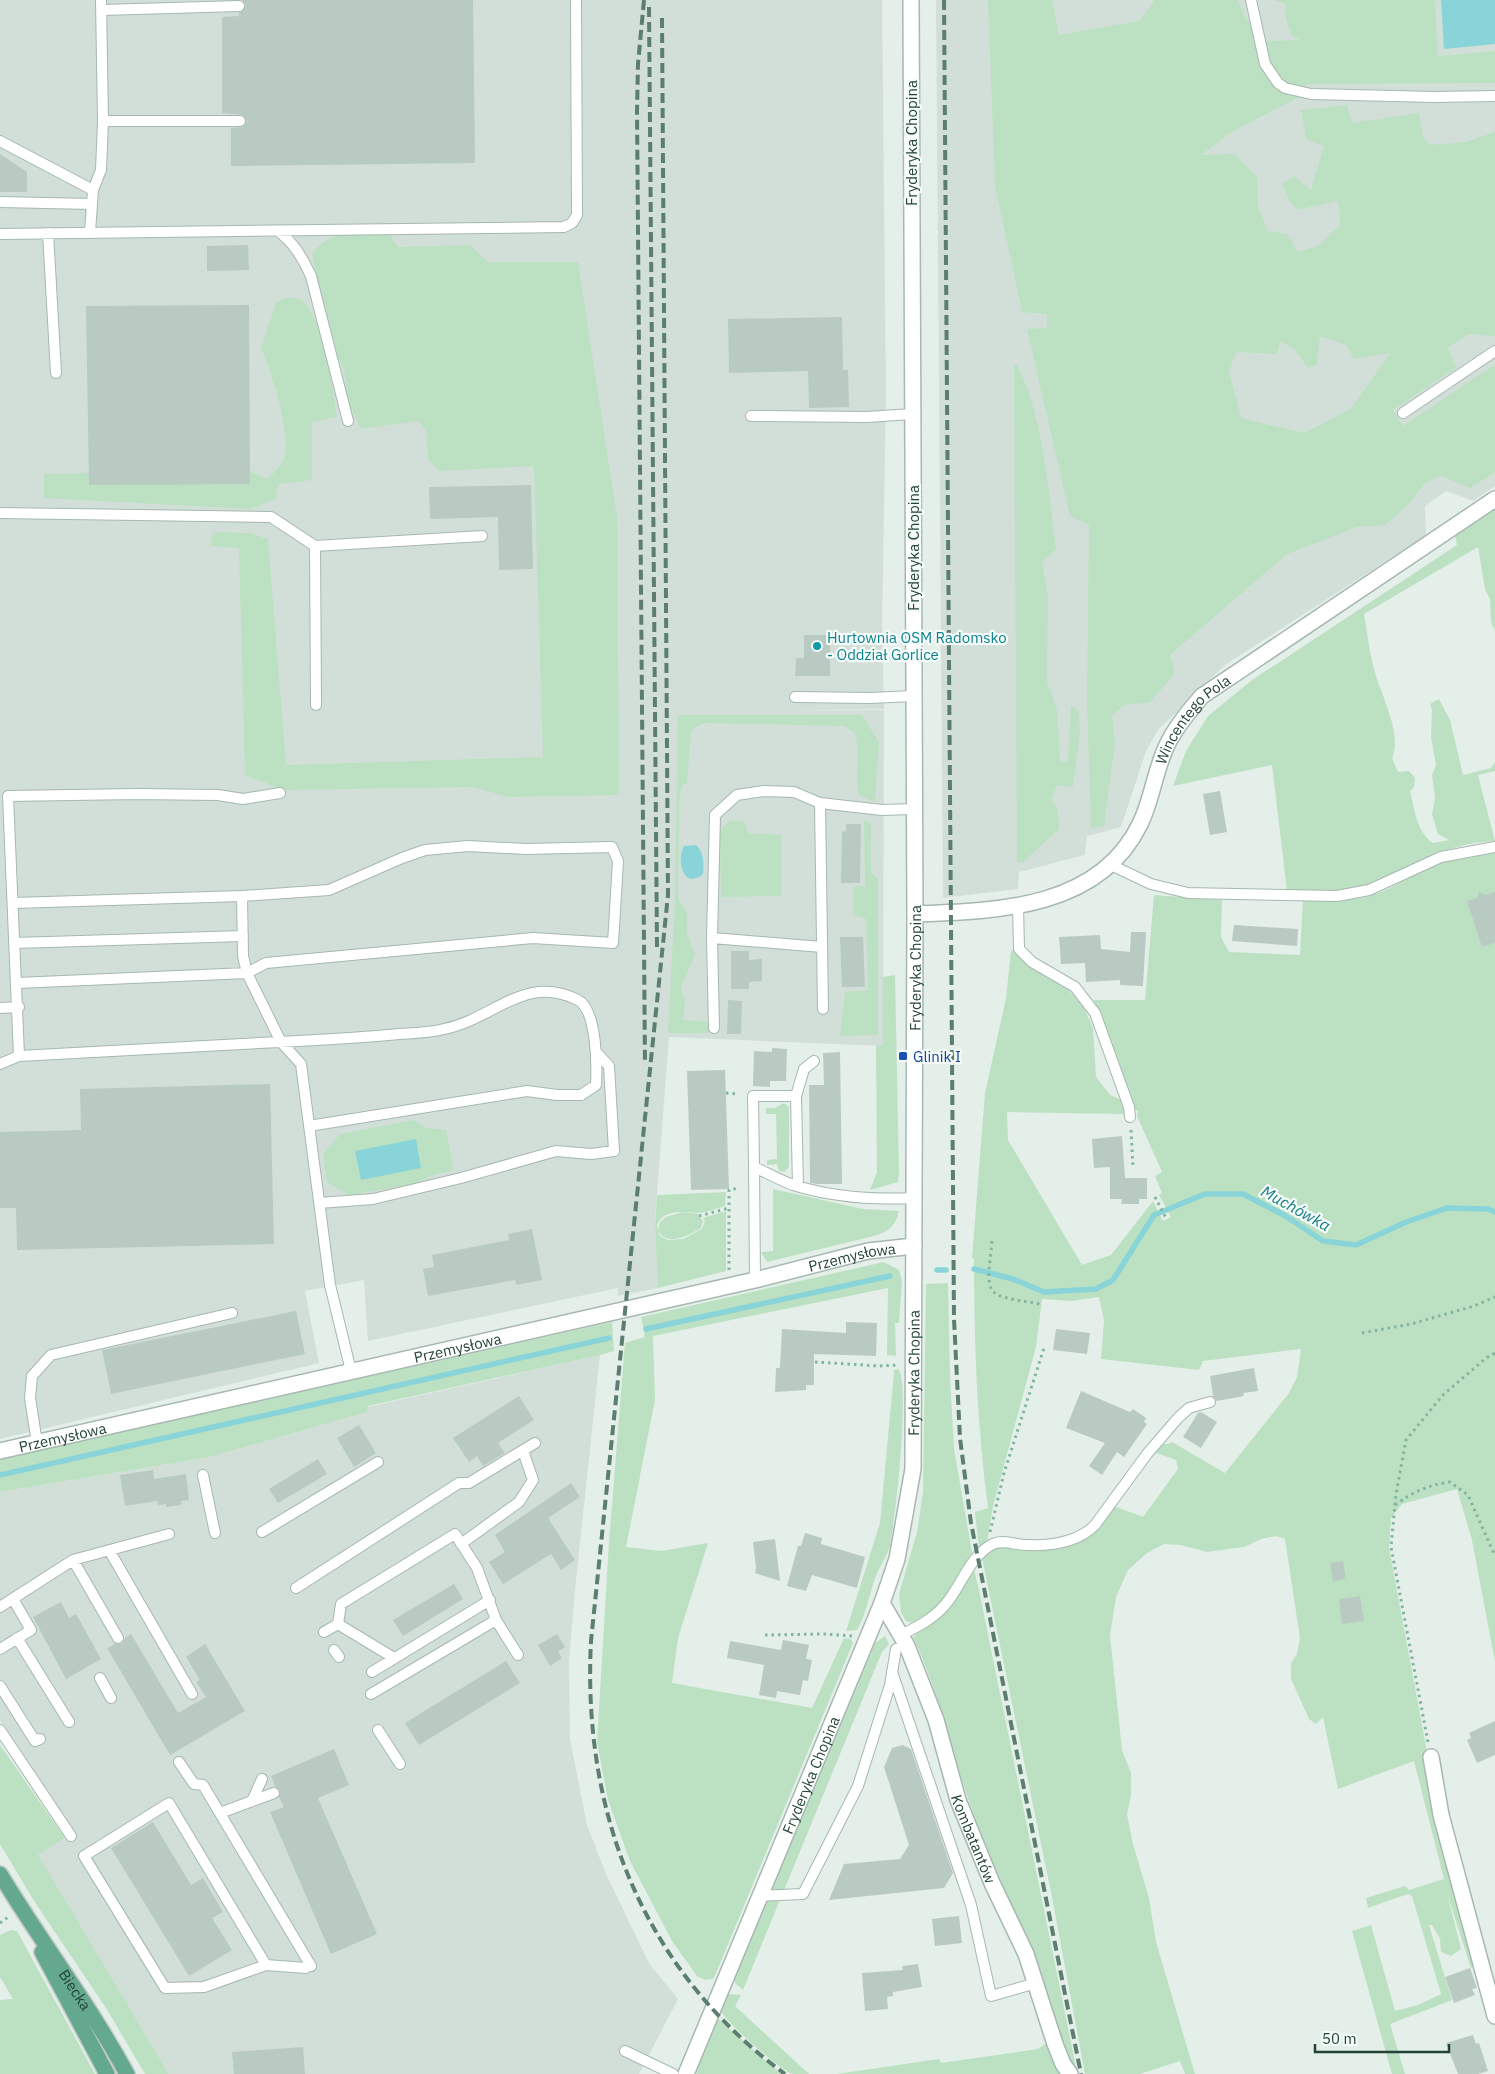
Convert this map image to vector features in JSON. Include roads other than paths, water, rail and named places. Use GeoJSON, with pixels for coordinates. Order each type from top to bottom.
{"type":"FeatureCollection","features":[{"type":"Feature","properties":{"kind":"main road","name":"Biecka"},"geometry":{"type":"LineString","coordinates":[[0,1874],[20,1907],[107,2074]]}},
{"type":"Feature","properties":{"kind":"main road","name":"Biecka"},"geometry":{"type":"LineString","coordinates":[[20,1907],[66,1972],[127,2074]]}},
{"type":"Feature","properties":{"kind":"street","name":"Fryderyka Chopina"},"geometry":{"type":"LineString","coordinates":[[686,2074],[882,1603],[897,1558],[913,1469],[914,914],[911,0]]}},
{"type":"Feature","properties":{"kind":"street","name":"Wincentego Pola"},"geometry":{"type":"LineString","coordinates":[[914,914],[966,912],[1018,905],[1068,892],[1091,881],[1111,865],[1128,845],[1140,823],[1168,743],[1180,722],[1202,696],[1495,499]]}},
{"type":"Feature","properties":{"kind":"street","name":"Przemysłowa"},"geometry":{"type":"LineString","coordinates":[[0,1451],[755,1280],[868,1250],[914,1246]]}},
{"type":"Feature","properties":{"kind":"street","name":"Kombatantów"},"geometry":{"type":"LineString","coordinates":[[882,1603],[898,1642],[907,1646],[936,1720],[958,1800],[1036,1983],[1055,2044],[1070,2074]]}},
{"type":"Feature","properties":{"kind":"street"},"geometry":{"type":"LineString","coordinates":[[1431,1757],[1441,1815],[1495,2016]]}},
{"type":"Feature","properties":{"kind":"lane"},"geometry":{"type":"LineString","coordinates":[[0,234],[564,227],[572,223],[577,215],[576,0]]}},
{"type":"Feature","properties":{"kind":"lane"},"geometry":{"type":"LineString","coordinates":[[1251,0],[1265,64],[1278,83],[1285,88],[1311,94],[1434,97],[1495,96]]}},
{"type":"Feature","properties":{"kind":"lane"},"geometry":{"type":"LineString","coordinates":[[90,232],[93,190],[101,170],[103,122],[102,5],[239,6]]}},
{"type":"Feature","properties":{"kind":"lane"},"geometry":{"type":"LineString","coordinates":[[103,122],[240,120]]}},
{"type":"Feature","properties":{"kind":"lane"},"geometry":{"type":"LineString","coordinates":[[0,142],[93,190]]}},
{"type":"Feature","properties":{"kind":"lane"},"geometry":{"type":"LineString","coordinates":[[0,202],[92,204]]}},
{"type":"Feature","properties":{"kind":"lane"},"geometry":{"type":"LineString","coordinates":[[278,231],[290,240],[302,257],[311,276],[348,421]]}},
{"type":"Feature","properties":{"kind":"lane"},"geometry":{"type":"LineString","coordinates":[[48,233],[56,373]]}},
{"type":"Feature","properties":{"kind":"lane"},"geometry":{"type":"LineString","coordinates":[[1403,413],[1495,350]]}},
{"type":"Feature","properties":{"kind":"lane"},"geometry":{"type":"LineString","coordinates":[[751,416],[867,417],[912,414]]}},
{"type":"Feature","properties":{"kind":"lane"},"geometry":{"type":"LineString","coordinates":[[0,513],[271,517],[315,546],[482,536]]}},
{"type":"Feature","properties":{"kind":"lane"},"geometry":{"type":"LineString","coordinates":[[315,546],[316,706]]}},
{"type":"Feature","properties":{"kind":"lane"},"geometry":{"type":"LineString","coordinates":[[795,697],[870,698],[913,696]]}},
{"type":"Feature","properties":{"kind":"lane"},"geometry":{"type":"LineString","coordinates":[[714,1028],[712,938],[715,815],[737,795],[764,791],[794,792],[820,803],[882,810],[913,809]]}},
{"type":"Feature","properties":{"kind":"lane"},"geometry":{"type":"LineString","coordinates":[[19,1056],[13,903],[4,796],[163,794],[218,795],[243,799],[280,793]]}},
{"type":"Feature","properties":{"kind":"lane"},"geometry":{"type":"LineString","coordinates":[[820,803],[823,1009]]}},
{"type":"Feature","properties":{"kind":"lane"},"geometry":{"type":"LineString","coordinates":[[13,903],[242,896],[329,890],[425,850],[468,846],[526,849],[612,847],[618,861],[613,943],[533,938],[266,963],[247,973],[17,983]]}},
{"type":"Feature","properties":{"kind":"lane"},"geometry":{"type":"LineString","coordinates":[[1111,865],[1151,884],[1188,893],[1337,896],[1369,890],[1441,857],[1495,847]]}},
{"type":"Feature","properties":{"kind":"lane"},"geometry":{"type":"LineString","coordinates":[[242,896],[243,956],[247,973],[281,1042],[301,1064],[330,1285],[351,1371]]}},
{"type":"Feature","properties":{"kind":"lane"},"geometry":{"type":"LineString","coordinates":[[1018,905],[1019,949],[1032,962],[1075,987],[1095,1012],[1129,1107],[1130,1117]]}},
{"type":"Feature","properties":{"kind":"lane"},"geometry":{"type":"LineString","coordinates":[[15,943],[243,936]]}},
{"type":"Feature","properties":{"kind":"lane"},"geometry":{"type":"LineString","coordinates":[[712,938],[822,947]]}},
{"type":"Feature","properties":{"kind":"lane"},"geometry":{"type":"LineString","coordinates":[[0,1064],[19,1056],[332,1040],[444,1030],[475,1020],[525,992],[555,992],[580,1000],[588,1013],[596,1052],[596,1085],[581,1095],[557,1095],[526,1091],[309,1126]]}},
{"type":"Feature","properties":{"kind":"lane"},"geometry":{"type":"LineString","coordinates":[[0,1008],[18,1007]]}},
{"type":"Feature","properties":{"kind":"lane"},"geometry":{"type":"LineString","coordinates":[[319,1203],[373,1199],[461,1178],[556,1151],[590,1154],[614,1151],[609,1066],[596,1052]]}},
{"type":"Feature","properties":{"kind":"lane"},"geometry":{"type":"LineString","coordinates":[[798,1186],[796,1096],[804,1070],[814,1060]]}},
{"type":"Feature","properties":{"kind":"lane"},"geometry":{"type":"LineString","coordinates":[[755,1280],[752,1096],[796,1096]]}},
{"type":"Feature","properties":{"kind":"lane"},"geometry":{"type":"LineString","coordinates":[[754,1167],[798,1186],[866,1198],[913,1198]]}},
{"type":"Feature","properties":{"kind":"lane"},"geometry":{"type":"LineString","coordinates":[[37,1443],[30,1398],[32,1376],[51,1355],[232,1314]]}},
{"type":"Feature","properties":{"kind":"lane"},"geometry":{"type":"LineString","coordinates":[[759,1896],[803,1894],[858,1786],[892,1672],[898,1642],[937,1613],[988,1548],[1005,1542],[1027,1545],[1069,1541],[1086,1534],[1095,1525],[1147,1454],[1178,1418],[1189,1408],[1210,1402]]}},
{"type":"Feature","properties":{"kind":"lane"},"geometry":{"type":"LineString","coordinates":[[296,1588],[459,1483],[469,1483],[535,1443]]}},
{"type":"Feature","properties":{"kind":"lane"},"geometry":{"type":"LineString","coordinates":[[461,1544],[519,1502],[533,1480],[523,1451]]}},
{"type":"Feature","properties":{"kind":"lane"},"geometry":{"type":"LineString","coordinates":[[262,1532],[378,1462]]}},
{"type":"Feature","properties":{"kind":"lane"},"geometry":{"type":"LineString","coordinates":[[204,1475],[215,1533]]}},
{"type":"Feature","properties":{"kind":"lane"},"geometry":{"type":"LineString","coordinates":[[0,1607],[73,1560],[169,1534]]}},
{"type":"Feature","properties":{"kind":"lane"},"geometry":{"type":"LineString","coordinates":[[338,1624],[341,1604],[455,1534],[477,1568],[496,1620],[518,1655]]}},
{"type":"Feature","properties":{"kind":"lane"},"geometry":{"type":"LineString","coordinates":[[109,1550],[192,1694]]}},
{"type":"Feature","properties":{"kind":"lane"},"geometry":{"type":"LineString","coordinates":[[73,1560],[118,1638]]}},
{"type":"Feature","properties":{"kind":"lane"},"geometry":{"type":"LineString","coordinates":[[0,1649],[31,1630],[13,1599]]}},
{"type":"Feature","properties":{"kind":"lane"},"geometry":{"type":"LineString","coordinates":[[372,1672],[490,1600]]}},
{"type":"Feature","properties":{"kind":"lane"},"geometry":{"type":"LineString","coordinates":[[371,1694],[496,1620]]}},
{"type":"Feature","properties":{"kind":"lane"},"geometry":{"type":"LineString","coordinates":[[324,1632],[338,1624]]}},
{"type":"Feature","properties":{"kind":"lane"},"geometry":{"type":"LineString","coordinates":[[338,1624],[394,1658]]}},
{"type":"Feature","properties":{"kind":"lane"},"geometry":{"type":"LineString","coordinates":[[17,1638],[69,1722]]}},
{"type":"Feature","properties":{"kind":"lane"},"geometry":{"type":"LineString","coordinates":[[892,1672],[971,1905],[991,1996],[1036,1983]]}},
{"type":"Feature","properties":{"kind":"lane"},"geometry":{"type":"LineString","coordinates":[[100,1678],[111,1698]]}},
{"type":"Feature","properties":{"kind":"lane"},"geometry":{"type":"LineString","coordinates":[[0,1686],[35,1741],[40,1738]]}},
{"type":"Feature","properties":{"kind":"lane"},"geometry":{"type":"LineString","coordinates":[[0,1730],[71,1836]]}},
{"type":"Feature","properties":{"kind":"lane"},"geometry":{"type":"LineString","coordinates":[[378,1730],[400,1764]]}},
{"type":"Feature","properties":{"kind":"lane"},"geometry":{"type":"LineString","coordinates":[[179,1762],[194,1784],[203,1785],[308,1967],[266,1966],[204,1986],[165,1988],[84,1856],[169,1803],[266,1966]]}},
{"type":"Feature","properties":{"kind":"lane"},"geometry":{"type":"LineString","coordinates":[[252,1801],[262,1779]]}},
{"type":"Feature","properties":{"kind":"lane"},"geometry":{"type":"LineString","coordinates":[[220,1814],[274,1793]]}},
{"type":"Feature","properties":{"kind":"lane"},"geometry":{"type":"LineString","coordinates":[[625,2051],[673,2074]]}},
{"type":"Feature","properties":{"kind":"water"},"geometry":{"type":"Polygon","coordinates":[[[1441,0],[1495,0],[1495,44],[1444,49],[1441,0]]]}},
{"type":"Feature","properties":{"kind":"water"},"geometry":{"type":"Polygon","coordinates":[[[696,845],[702,855],[703,874],[690,879],[686,876],[681,865],[682,852],[684,846],[696,845]]]}},
{"type":"Feature","properties":{"kind":"water"},"geometry":{"type":"Polygon","coordinates":[[[416,1139],[421,1168],[361,1180],[355,1151],[416,1139]]]}},
{"type":"Feature","properties":{"kind":"waterway","name":"Muchówka"},"geometry":{"type":"LineString","coordinates":[[974,1269],[1013,1279],[1044,1292],[1096,1289],[1113,1280],[1154,1215],[1205,1194],[1243,1194],[1284,1215],[1323,1241],[1356,1245],[1406,1222],[1447,1208],[1488,1209],[1495,1212]]}},
{"type":"Feature","properties":{"kind":"waterway"},"geometry":{"type":"LineString","coordinates":[[937,1270],[946,1270]]}},
{"type":"Feature","properties":{"kind":"waterway"},"geometry":{"type":"LineString","coordinates":[[646,1329],[890,1276]]}},
{"type":"Feature","properties":{"kind":"waterway"},"geometry":{"type":"LineString","coordinates":[[0,1475],[609,1338]]}},
{"type":"Feature","properties":{"kind":"railway"},"geometry":{"type":"LineString","coordinates":[[644,0],[638,64],[637,111],[645,1064]]}},
{"type":"Feature","properties":{"kind":"railway"},"geometry":{"type":"LineString","coordinates":[[944,0],[954,1319],[960,1438],[971,1523],[1081,2074]]}},
{"type":"Feature","properties":{"kind":"railway"},"geometry":{"type":"LineString","coordinates":[[649,7],[657,947]]}},
{"type":"Feature","properties":{"kind":"railway"},"geometry":{"type":"LineString","coordinates":[[662,18],[668,895],[591,1641],[591,1705],[598,1767],[611,1826],[631,1883],[659,1937],[694,1987],[736,2033],[785,2074]]}},
{"type":"Feature","properties":{"kind":"place","name":"Hurtownia OSM Radomsko - Oddział Gorlice"},"geometry":{"type":"Point","coordinates":[817,646]}},
{"type":"Feature","properties":{"kind":"place","name":"Glinik I"},"geometry":{"type":"Point","coordinates":[903,1056]}}]}
